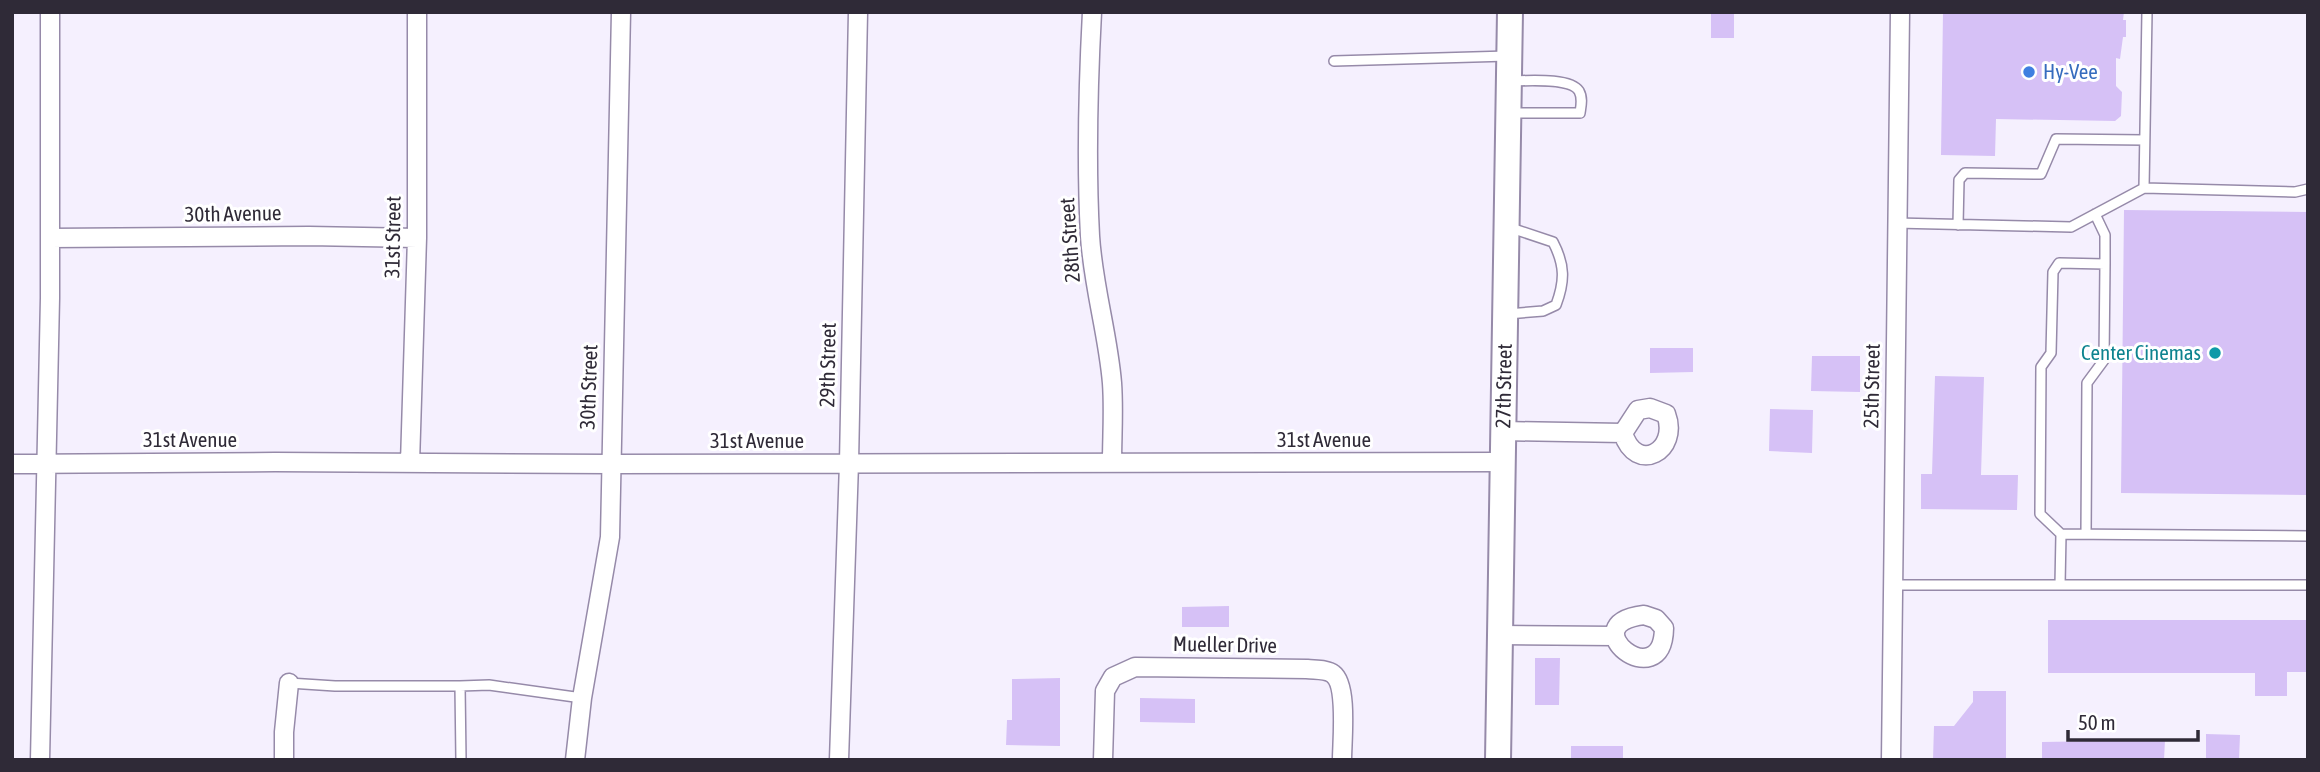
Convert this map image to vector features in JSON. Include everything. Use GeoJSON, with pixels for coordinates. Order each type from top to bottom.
{"type":"FeatureCollection","features":[{"type":"Feature","properties":{"kind":"street"},"geometry":{"type":"LineString","coordinates":[[40,760],[50,239],[50,12]]}},
{"type":"Feature","properties":{"kind":"street","name":"31st Street"},"geometry":{"type":"LineString","coordinates":[[410,463],[417,238],[417,12]]}},
{"type":"Feature","properties":{"kind":"street","name":"30th Street"},"geometry":{"type":"LineString","coordinates":[[575,760],[582,698],[610,537],[621,12]]}},
{"type":"Feature","properties":{"kind":"street","name":"29th Street"},"geometry":{"type":"LineString","coordinates":[[839,760],[849,463],[858,12]]}},
{"type":"Feature","properties":{"kind":"street","name":"28th Street"},"geometry":{"type":"LineString","coordinates":[[1092,12],[1088,102],[1090,236],[1094,282],[1105,330],[1112,385],[1112,463]]}},
{"type":"Feature","properties":{"kind":"street","name":"27th Street"},"geometry":{"type":"LineString","coordinates":[[1498,760],[1510,12]]}},
{"type":"Feature","properties":{"kind":"street","name":"25th Street"},"geometry":{"type":"LineString","coordinates":[[1891,760],[1900,12]]}},
{"type":"Feature","properties":{"kind":"street","name":"30th Avenue"},"geometry":{"type":"LineString","coordinates":[[50,239],[309,236],[417,238]]}},
{"type":"Feature","properties":{"kind":"street"},"geometry":{"type":"LineString","coordinates":[[1503,431],[1623,433]]}},
{"type":"Feature","properties":{"kind":"street","name":"31st Avenue"},"geometry":{"type":"LineString","coordinates":[[12,464],[1503,463]]}},
{"type":"Feature","properties":{"kind":"street"},"geometry":{"type":"LineString","coordinates":[[1500,635],[1615,636]]}},
{"type":"Feature","properties":{"kind":"street","name":"Mueller Drive"},"geometry":{"type":"LineString","coordinates":[[1103,760],[1105,691],[1114,677],[1135,667],[1331,671],[1338,679],[1342,701],[1342,760]]}},
{"type":"Feature","properties":{"kind":"street"},"geometry":{"type":"LineString","coordinates":[[284,760],[289,683]]}},
{"type":"Feature","properties":{"kind":"lane"},"geometry":{"type":"LineString","coordinates":[[2144,188],[2147,12]]}},
{"type":"Feature","properties":{"kind":"lane"},"geometry":{"type":"LineString","coordinates":[[1334,61],[1509,56]]}},
{"type":"Feature","properties":{"kind":"lane"},"geometry":{"type":"LineString","coordinates":[[1508,113],[1580,113],[1581,102],[1580,93],[1572,85],[1562,82],[1509,81]]}},
{"type":"Feature","properties":{"kind":"lane"},"geometry":{"type":"LineString","coordinates":[[1958,225],[1959,180],[1965,173],[2041,174],[2056,139],[2144,140]]}},
{"type":"Feature","properties":{"kind":"lane"},"geometry":{"type":"LineString","coordinates":[[1896,223],[2071,227],[2144,188],[2295,192],[2308,189]]}},
{"type":"Feature","properties":{"kind":"lane"},"geometry":{"type":"LineString","coordinates":[[2086,534],[2087,383],[2104,360],[2105,235],[2095,214]]}},
{"type":"Feature","properties":{"kind":"lane"},"geometry":{"type":"LineString","coordinates":[[1505,314],[1543,312],[1556,305],[1564,278],[1562,261],[1553,242],[1506,226]]}},
{"type":"Feature","properties":{"kind":"lane"},"geometry":{"type":"LineString","coordinates":[[2105,264],[2059,263],[2053,272],[2051,353],[2041,367],[2040,514],[2061,534],[2308,536]]}},
{"type":"Feature","properties":{"kind":"lane"},"geometry":{"type":"LineString","coordinates":[[2060,585],[2061,534]]}},
{"type":"Feature","properties":{"kind":"lane"},"geometry":{"type":"LineString","coordinates":[[1893,585],[2308,585]]}},
{"type":"Feature","properties":{"kind":"lane"},"geometry":{"type":"LineString","coordinates":[[289,683],[335,686],[489,685],[582,698]]}},
{"type":"Feature","properties":{"kind":"lane"},"geometry":{"type":"LineString","coordinates":[[460,686],[461,760]]}},
{"type":"Feature","properties":{"kind":"building","name":"Hy-Vee"},"geometry":{"type":"Polygon","coordinates":[[[1943,12],[2124,12],[2126,37],[2123,37],[2120,59],[2116,58],[2116,86],[2122,92],[2121,116],[2115,121],[1996,119],[1995,156],[1941,155],[1943,12]]]}},
{"type":"Feature","properties":{"kind":"building"},"geometry":{"type":"Polygon","coordinates":[[[1711,14],[1734,14],[1734,38],[1711,38],[1711,14]]]}},
{"type":"Feature","properties":{"kind":"building","name":"Center Cinemas"},"geometry":{"type":"Polygon","coordinates":[[[2124,210],[2308,212],[2308,495],[2121,493],[2124,210]]]}},
{"type":"Feature","properties":{"kind":"building"},"geometry":{"type":"Polygon","coordinates":[[[1650,348],[1693,348],[1693,372],[1650,373],[1650,348]]]}},
{"type":"Feature","properties":{"kind":"building"},"geometry":{"type":"Polygon","coordinates":[[[1812,356],[1860,356],[1860,392],[1811,391],[1812,356]]]}},
{"type":"Feature","properties":{"kind":"building"},"geometry":{"type":"Polygon","coordinates":[[[1935,376],[1984,377],[1981,475],[2018,475],[2017,510],[1921,509],[1921,474],[1932,474],[1935,376]]]}},
{"type":"Feature","properties":{"kind":"building"},"geometry":{"type":"Polygon","coordinates":[[[1770,409],[1813,410],[1812,453],[1769,451],[1770,409]]]}},
{"type":"Feature","properties":{"kind":"building"},"geometry":{"type":"Polygon","coordinates":[[[1229,606],[1229,627],[1182,627],[1182,607],[1229,606]]]}},
{"type":"Feature","properties":{"kind":"building"},"geometry":{"type":"Polygon","coordinates":[[[2048,620],[2308,620],[2308,672],[2287,672],[2287,696],[2255,696],[2255,673],[2048,673],[2048,620]]]}},
{"type":"Feature","properties":{"kind":"building"},"geometry":{"type":"Polygon","coordinates":[[[1535,658],[1560,658],[1559,705],[1535,705],[1535,658]]]}},
{"type":"Feature","properties":{"kind":"building"},"geometry":{"type":"Polygon","coordinates":[[[1060,678],[1060,746],[1006,745],[1007,720],[1012,720],[1012,679],[1060,678]]]}},
{"type":"Feature","properties":{"kind":"building"},"geometry":{"type":"Polygon","coordinates":[[[1973,691],[2006,691],[2006,760],[1933,760],[1934,726],[1954,726],[1973,702],[1973,691]]]}},
{"type":"Feature","properties":{"kind":"building"},"geometry":{"type":"Polygon","coordinates":[[[1140,698],[1195,699],[1195,723],[1140,722],[1140,698]]]}},
{"type":"Feature","properties":{"kind":"building"},"geometry":{"type":"Polygon","coordinates":[[[2206,734],[2240,735],[2239,760],[2206,760],[2206,734]]]}},
{"type":"Feature","properties":{"kind":"building"},"geometry":{"type":"Polygon","coordinates":[[[2165,740],[2164,760],[2042,760],[2042,742],[2165,740]]]}},
{"type":"Feature","properties":{"kind":"building"},"geometry":{"type":"Polygon","coordinates":[[[1571,746],[1623,746],[1623,760],[1571,760],[1571,746]]]}},
{"type":"Feature","properties":{"kind":"place","name":"Hy-Vee"},"geometry":{"type":"Point","coordinates":[2029,72]}},
{"type":"Feature","properties":{"kind":"place","name":"Center Cinemas"},"geometry":{"type":"Point","coordinates":[2215,353]}}]}
